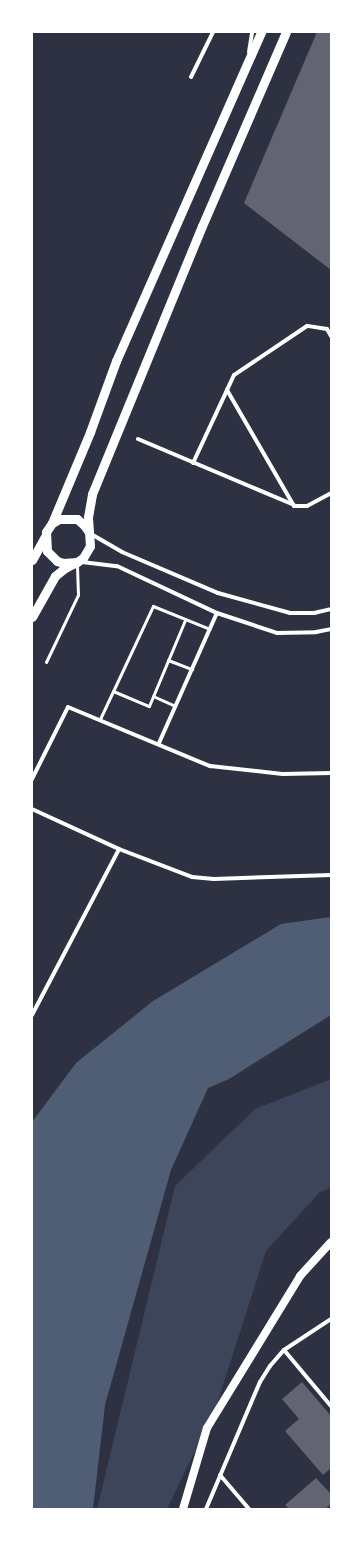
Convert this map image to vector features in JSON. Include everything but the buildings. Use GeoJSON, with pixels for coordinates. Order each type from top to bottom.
{"type":"FeatureCollection","features":[{"type":"Feature","properties":{"kind":"main road"},"geometry":{"type":"LineString","coordinates":[[32,560],[52,524],[90,432],[116,361],[261,32]]}},
{"type":"Feature","properties":{"kind":"main road"},"geometry":{"type":"LineString","coordinates":[[32,617],[55,576],[77,562],[90,546],[88,517],[92,494],[208,211],[286,32]]}},
{"type":"Feature","properties":{"kind":"main road"},"geometry":{"type":"LineString","coordinates":[[52,524],[59,519],[72,518],[84,524],[89,532]]}},
{"type":"Feature","properties":{"kind":"main road"},"geometry":{"type":"LineString","coordinates":[[45,537],[47,551],[56,561],[63,563],[77,562]]}},
{"type":"Feature","properties":{"kind":"main road"},"geometry":{"type":"LineString","coordinates":[[183,1509],[207,1428],[300,1276],[331,1242]]}},
{"type":"Feature","properties":{"kind":"street"},"geometry":{"type":"LineString","coordinates":[[191,77],[213,32]]}},
{"type":"Feature","properties":{"kind":"street"},"geometry":{"type":"LineString","coordinates":[[246,64],[252,32]]}},
{"type":"Feature","properties":{"kind":"street"},"geometry":{"type":"LineString","coordinates":[[193,463],[234,375],[306,326],[327,329],[331,336]]}},
{"type":"Feature","properties":{"kind":"street"},"geometry":{"type":"LineString","coordinates":[[227,390],[294,506]]}},
{"type":"Feature","properties":{"kind":"street"},"geometry":{"type":"LineString","coordinates":[[138,439],[294,506],[307,506],[331,493]]}},
{"type":"Feature","properties":{"kind":"street"},"geometry":{"type":"LineString","coordinates":[[89,532],[117,550],[218,593],[290,613],[314,613],[331,609]]}},
{"type":"Feature","properties":{"kind":"street"},"geometry":{"type":"LineString","coordinates":[[77,562],[100,562],[117,566],[217,613],[277,633],[316,632],[331,629]]}},
{"type":"Feature","properties":{"kind":"street"},"geometry":{"type":"LineString","coordinates":[[159,743],[217,613]]}},
{"type":"Feature","properties":{"kind":"street"},"geometry":{"type":"LineString","coordinates":[[32,779],[68,707],[159,743],[210,766],[283,774],[331,773]]}},
{"type":"Feature","properties":{"kind":"street"},"geometry":{"type":"LineString","coordinates":[[32,809],[118,849],[192,877],[214,879],[331,875]]}},
{"type":"Feature","properties":{"kind":"street"},"geometry":{"type":"LineString","coordinates":[[32,1015],[118,849]]}},
{"type":"Feature","properties":{"kind":"street"},"geometry":{"type":"LineString","coordinates":[[206,1509],[260,1382],[284,1350],[331,1319]]}},
{"type":"Feature","properties":{"kind":"street"},"geometry":{"type":"LineString","coordinates":[[284,1350],[331,1406]]}},
{"type":"Feature","properties":{"kind":"street"},"geometry":{"type":"LineString","coordinates":[[220,1476],[249,1509]]}},
{"type":"Feature","properties":{"kind":"lane"},"geometry":{"type":"LineString","coordinates":[[46,662],[78,595],[77,562]]}},
{"type":"Feature","properties":{"kind":"lane"},"geometry":{"type":"LineString","coordinates":[[100,719],[153,606],[185,620],[210,628]]}},
{"type":"Feature","properties":{"kind":"lane"},"geometry":{"type":"LineString","coordinates":[[113,691],[149,706],[185,620]]}},
{"type":"Feature","properties":{"kind":"lane"},"geometry":{"type":"LineString","coordinates":[[168,660],[192,669]]}},
{"type":"Feature","properties":{"kind":"lane"},"geometry":{"type":"LineString","coordinates":[[153,696],[175,706]]}},
{"type":"Feature","properties":{"kind":"shaded area"},"geometry":{"type":"Polygon","coordinates":[[[331,917],[331,1015],[229,1079],[208,1088],[171,1170],[105,1405],[93,1509],[32,1509],[32,1122],[76,1063],[153,1001],[281,924],[331,917]]]}},
{"type":"Feature","properties":{"kind":"shaded area"},"geometry":{"type":"Polygon","coordinates":[[[331,1079],[331,1188],[320,1192],[266,1251],[216,1407],[167,1509],[97,1509],[175,1186],[255,1109],[331,1079]]]}}]}
